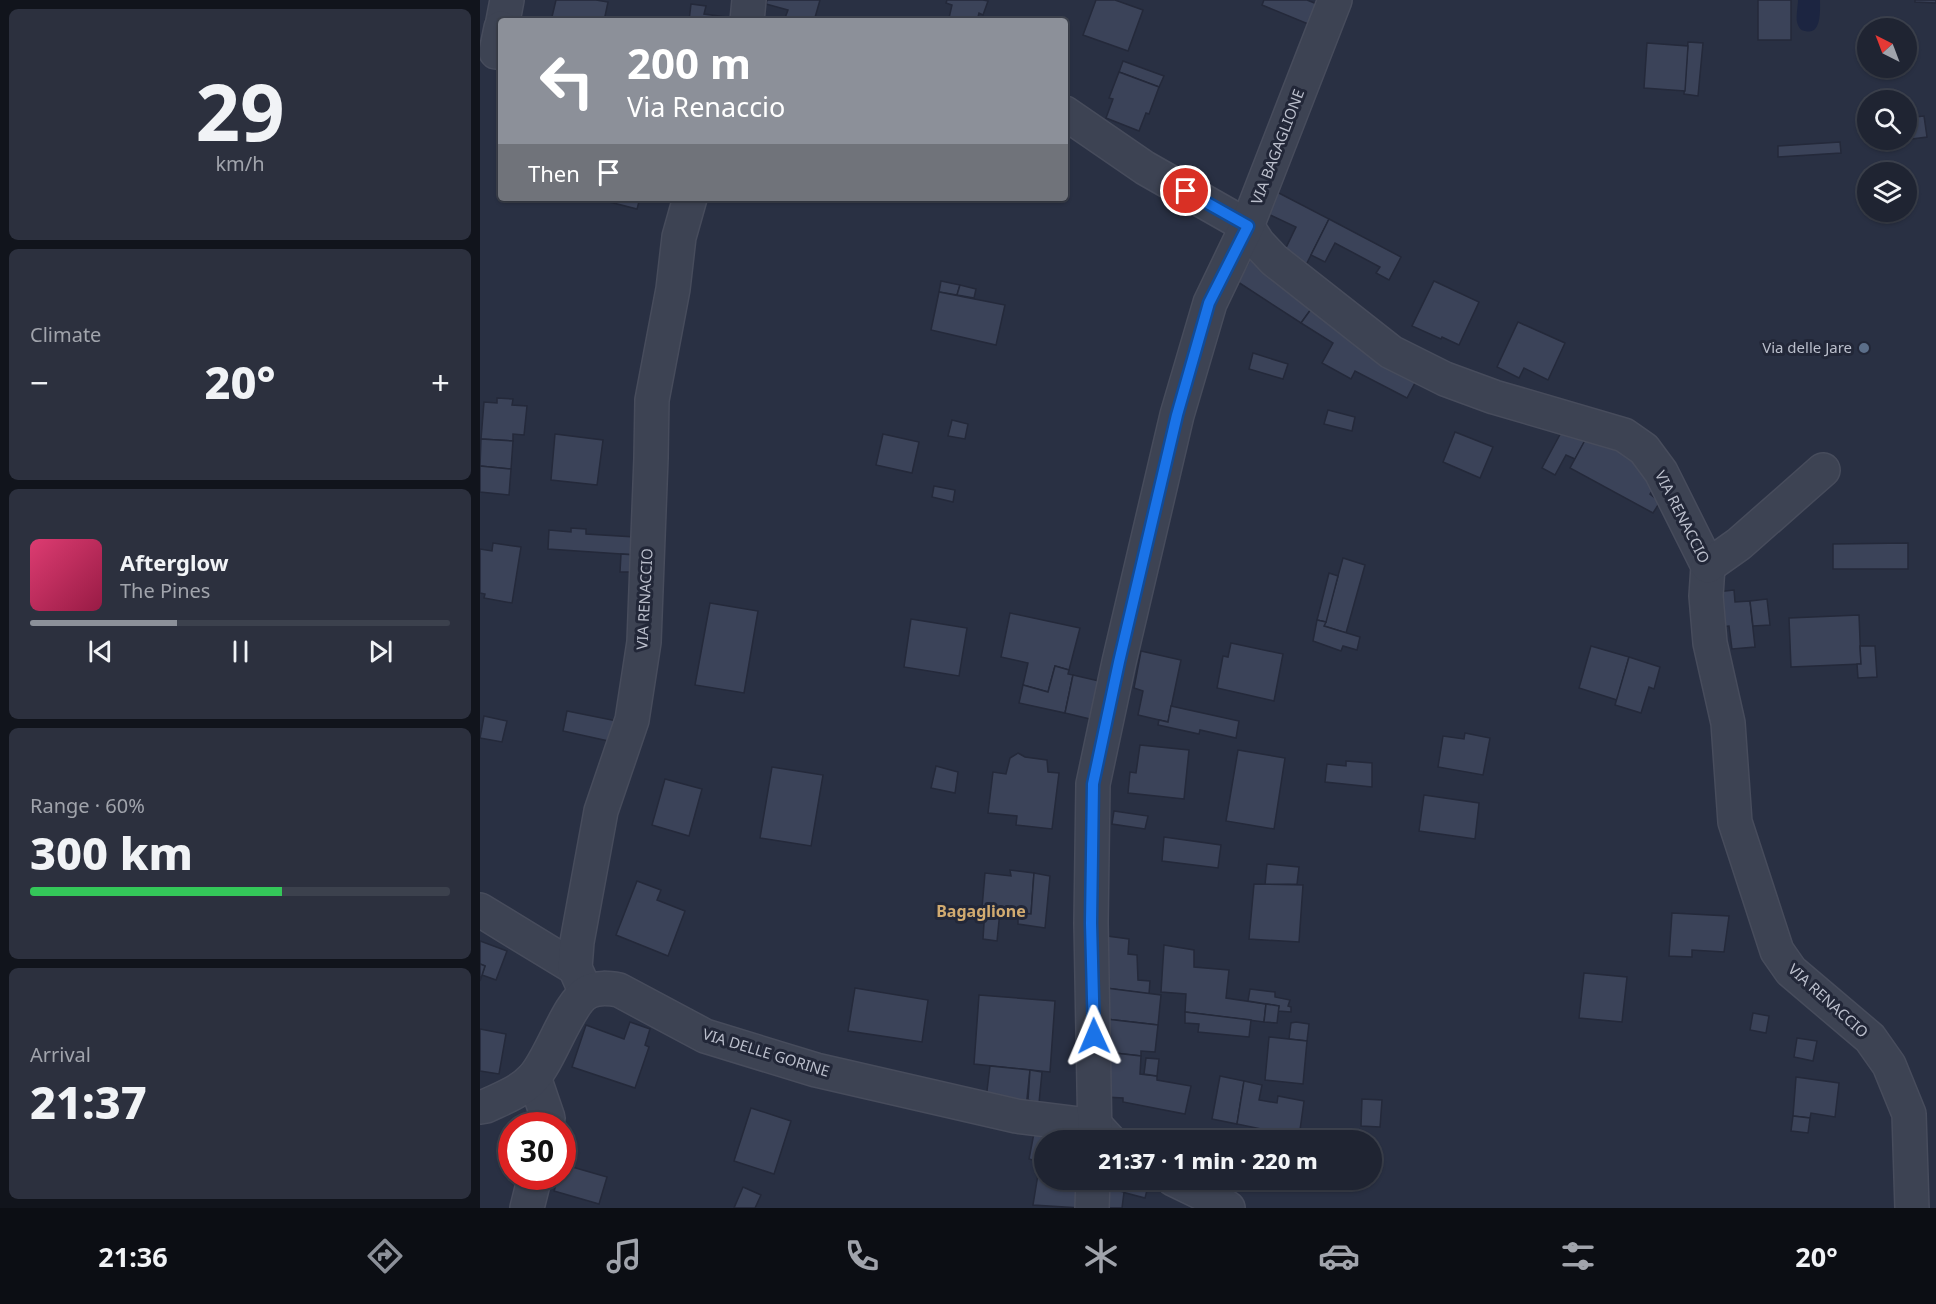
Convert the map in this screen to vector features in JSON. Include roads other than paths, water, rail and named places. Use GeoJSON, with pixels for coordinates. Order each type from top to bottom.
{"type":"FeatureCollection","features":[{"type":"Feature","properties":{"kind":"street"},"geometry":{"type":"LineString","coordinates":[[503,18],[507,0]]}},
{"type":"Feature","properties":{"kind":"street"},"geometry":{"type":"LineString","coordinates":[[747,18],[749,0]]}},
{"type":"Feature","properties":{"kind":"street","name":"VIA BAGAGLIONE"},"geometry":{"type":"LineString","coordinates":[[1100,1130],[1091,923],[1093,784],[1177,415],[1209,303],[1248,226],[1335,0]]}},
{"type":"Feature","properties":{"kind":"street","name":"VIA RENACCIO"},"geometry":{"type":"LineString","coordinates":[[1068,115],[1145,168],[1248,226],[1258,243],[1274,260],[1391,352],[1445,379],[1484,393],[1624,435],[1644,449],[1660,472],[1708,566],[1706,596],[1710,644],[1728,723],[1735,822],[1777,951],[1791,971],[1870,1038],[1889,1065],[1910,1114],[1912,1208]]}},
{"type":"Feature","properties":{"kind":"street","name":"VIA RENACCIO"},"geometry":{"type":"LineString","coordinates":[[581,980],[577,942],[601,811],[632,720],[642,653],[652,400],[673,289],[679,237],[689,201]]}},
{"type":"Feature","properties":{"kind":"street"},"geometry":{"type":"LineString","coordinates":[[1708,566],[1739,544],[1823,470]]}},
{"type":"Feature","properties":{"kind":"street"},"geometry":{"type":"LineString","coordinates":[[480,910],[581,980],[554,1046],[534,1077],[518,1091],[480,1107]]}},
{"type":"Feature","properties":{"kind":"street","name":"VIA DELLE GORINE"},"geometry":{"type":"LineString","coordinates":[[581,980],[619,990],[705,1036],[816,1070],[1078,1130]]}},
{"type":"Feature","properties":{"kind":"street"},"geometry":{"type":"LineString","coordinates":[[534,1077],[546,1112]]}},
{"type":"Feature","properties":{"kind":"street"},"geometry":{"type":"LineString","coordinates":[[527,1208],[532,1190]]}},
{"type":"Feature","properties":{"kind":"street"},"geometry":{"type":"LineString","coordinates":[[1092,1208],[1093,1190]]}},
{"type":"Feature","properties":{"kind":"street"},"geometry":{"type":"LineString","coordinates":[[1196,1190],[1228,1208]]}},
{"type":"Feature","properties":{"kind":"water"},"geometry":{"type":"Polygon","coordinates":[[[1798,0],[1820,0],[1819,21],[1815,30],[1803,30],[1798,25],[1798,0]]]}},
{"type":"Feature","properties":{"kind":"place","name":"Via delle Jare"},"geometry":{"type":"Point","coordinates":[1864,348]}},
{"type":"Feature","properties":{"kind":"district","name":"Bagaglione"},"geometry":{"type":"Point","coordinates":[981,911]}}]}
